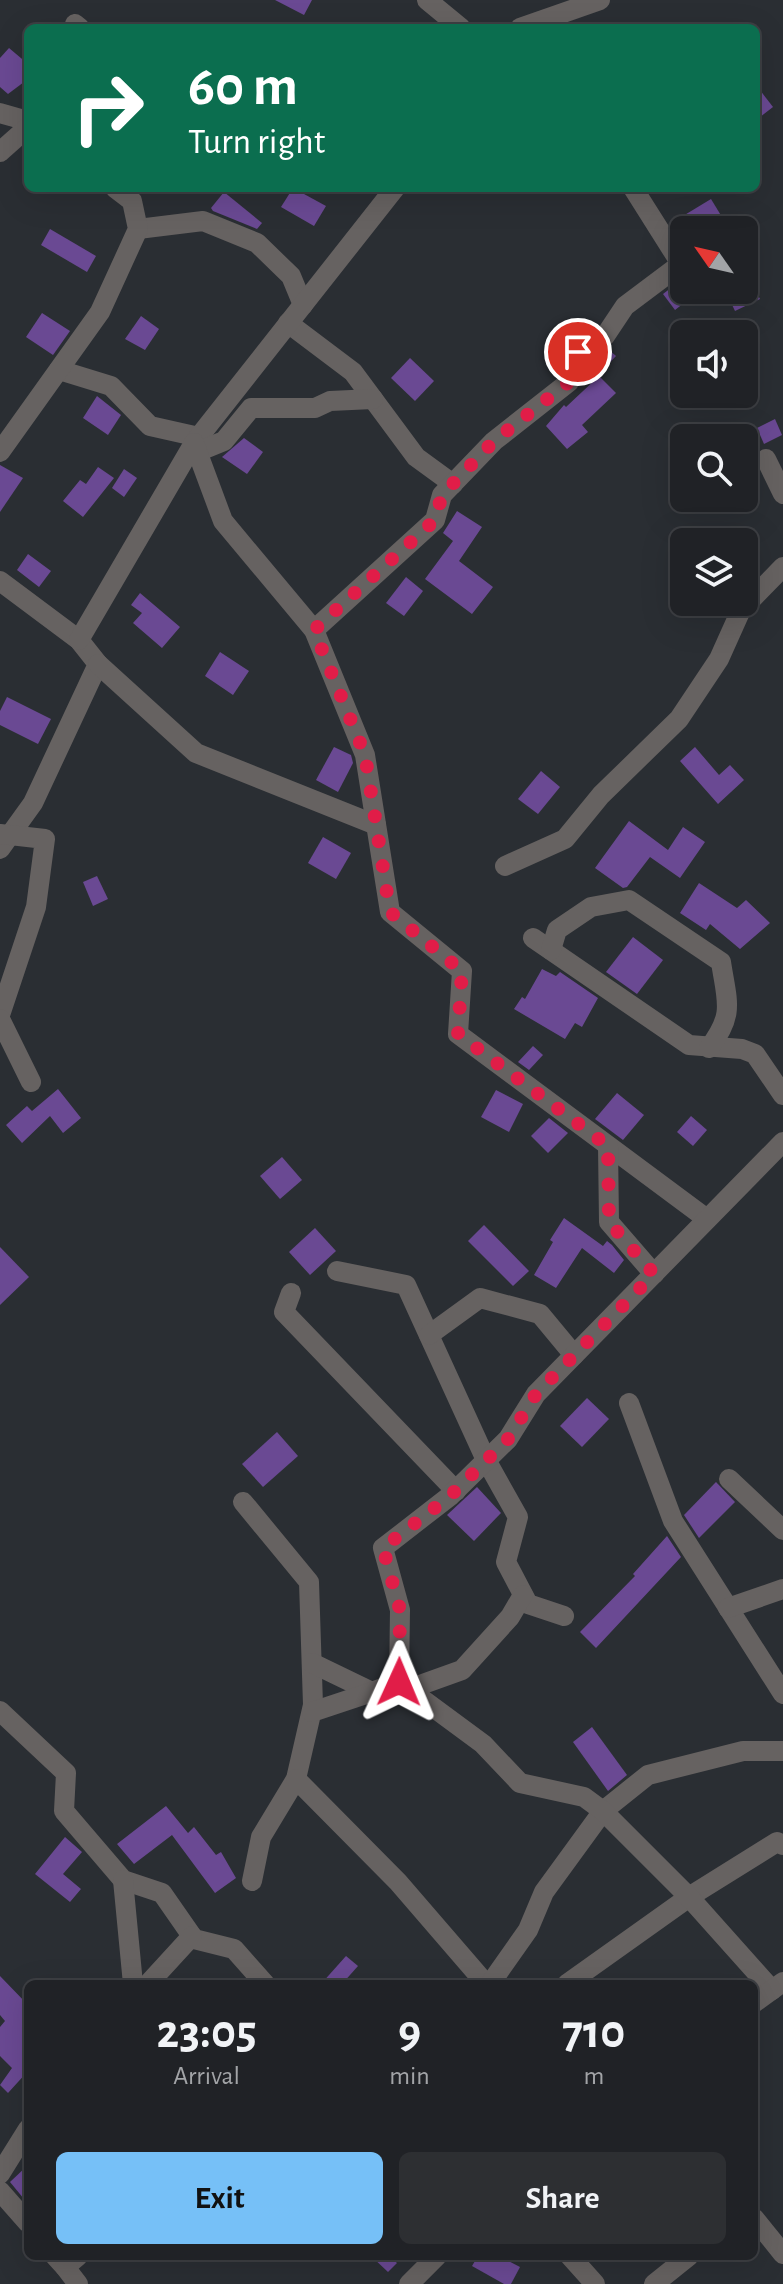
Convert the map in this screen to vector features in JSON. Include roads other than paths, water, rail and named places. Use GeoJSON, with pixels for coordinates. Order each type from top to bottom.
{"type":"FeatureCollection","features":[{"type":"Feature","properties":{"kind":"street"},"geometry":{"type":"LineString","coordinates":[[427,0],[456,24]]}},
{"type":"Feature","properties":{"kind":"street"},"geometry":{"type":"LineString","coordinates":[[531,24],[595,1]]}},
{"type":"Feature","properties":{"kind":"street"},"geometry":{"type":"LineString","coordinates":[[0,113],[24,122]]}},
{"type":"Feature","properties":{"kind":"street"},"geometry":{"type":"LineString","coordinates":[[0,152],[24,128]]}},
{"type":"Feature","properties":{"kind":"street"},"geometry":{"type":"LineString","coordinates":[[79,640],[197,444],[392,192]]}},
{"type":"Feature","properties":{"kind":"street"},"geometry":{"type":"LineString","coordinates":[[314,630],[435,520],[442,495],[494,441],[569,382],[578,352],[605,336],[625,306],[681,264],[636,192]]}},
{"type":"Feature","properties":{"kind":"street"},"geometry":{"type":"LineString","coordinates":[[0,452],[100,312],[138,229],[132,194]]}},
{"type":"Feature","properties":{"kind":"street"},"geometry":{"type":"LineString","coordinates":[[138,229],[203,221],[257,243],[291,276],[303,305]]}},
{"type":"Feature","properties":{"kind":"street"},"geometry":{"type":"LineString","coordinates":[[288,323],[353,372],[416,457],[453,484]]}},
{"type":"Feature","properties":{"kind":"street"},"geometry":{"type":"LineString","coordinates":[[59,370],[111,386],[150,426],[197,444],[224,441],[251,408],[315,408],[330,401],[373,399]]}},
{"type":"Feature","properties":{"kind":"street"},"geometry":{"type":"LineString","coordinates":[[197,444],[223,521],[314,630],[365,755],[390,912],[462,971],[458,1034],[707,1219]]}},
{"type":"Feature","properties":{"kind":"street"},"geometry":{"type":"LineString","coordinates":[[766,459],[783,494]]}},
{"type":"Feature","properties":{"kind":"street"},"geometry":{"type":"LineString","coordinates":[[505,866],[565,839],[601,795],[679,719],[719,659],[741,610],[783,567]]}},
{"type":"Feature","properties":{"kind":"street"},"geometry":{"type":"LineString","coordinates":[[0,581],[79,640],[98,664],[196,753],[376,825]]}},
{"type":"Feature","properties":{"kind":"street"},"geometry":{"type":"LineString","coordinates":[[3,840],[33,803],[98,664]]}},
{"type":"Feature","properties":{"kind":"street"},"geometry":{"type":"LineString","coordinates":[[3,840],[45,839],[36,907],[0,1017],[31,1082]]}},
{"type":"Feature","properties":{"kind":"street"},"geometry":{"type":"LineString","coordinates":[[551,950],[557,930],[591,907],[629,900],[721,962],[727,1002],[726,1025],[709,1048]]}},
{"type":"Feature","properties":{"kind":"street"},"geometry":{"type":"LineString","coordinates":[[533,938],[689,1045],[742,1049],[755,1054],[783,1095]]}},
{"type":"Feature","properties":{"kind":"street"},"geometry":{"type":"LineString","coordinates":[[404,1685],[400,1610],[383,1548],[456,1491],[508,1439],[536,1394],[783,1142]]}},
{"type":"Feature","properties":{"kind":"street"},"geometry":{"type":"LineString","coordinates":[[608,1146],[609,1222],[654,1274]]}},
{"type":"Feature","properties":{"kind":"street"},"geometry":{"type":"LineString","coordinates":[[337,1271],[406,1285],[486,1460],[518,1517],[506,1562],[528,1604],[564,1616]]}},
{"type":"Feature","properties":{"kind":"street"},"geometry":{"type":"LineString","coordinates":[[291,1293],[284,1312],[456,1491]]}},
{"type":"Feature","properties":{"kind":"street"},"geometry":{"type":"LineString","coordinates":[[429,1335],[480,1298],[540,1314],[574,1355]]}},
{"type":"Feature","properties":{"kind":"street"},"geometry":{"type":"LineString","coordinates":[[629,1403],[673,1521],[783,1694]]}},
{"type":"Feature","properties":{"kind":"street"},"geometry":{"type":"LineString","coordinates":[[729,1479],[783,1530]]}},
{"type":"Feature","properties":{"kind":"street"},"geometry":{"type":"LineString","coordinates":[[243,1502],[309,1582],[312,1663],[312,1712],[296,1779],[261,1837],[252,1881]]}},
{"type":"Feature","properties":{"kind":"street"},"geometry":{"type":"LineString","coordinates":[[728,1608],[783,1589]]}},
{"type":"Feature","properties":{"kind":"street"},"geometry":{"type":"LineString","coordinates":[[312,1712],[372,1692],[462,1670],[510,1617],[523,1595]]}},
{"type":"Feature","properties":{"kind":"street"},"geometry":{"type":"LineString","coordinates":[[312,1663],[372,1692]]}},
{"type":"Feature","properties":{"kind":"street"},"geometry":{"type":"LineString","coordinates":[[404,1685],[483,1744],[520,1783],[584,1797],[603,1811],[778,1986],[758,2000]]}},
{"type":"Feature","properties":{"kind":"street"},"geometry":{"type":"LineString","coordinates":[[0,1711],[66,1773],[64,1811],[123,1880],[162,1893],[192,1936],[234,1949],[261,1980]]}},
{"type":"Feature","properties":{"kind":"street"},"geometry":{"type":"LineString","coordinates":[[491,1980],[528,1930],[544,1892],[603,1811],[648,1775],[743,1751],[783,1751]]}},
{"type":"Feature","properties":{"kind":"street"},"geometry":{"type":"LineString","coordinates":[[296,1779],[398,1882],[484,1980]]}},
{"type":"Feature","properties":{"kind":"street"},"geometry":{"type":"LineString","coordinates":[[573,1980],[689,1897],[777,1842],[783,1845]]}},
{"type":"Feature","properties":{"kind":"street"},"geometry":{"type":"LineString","coordinates":[[123,1880],[133,1980]]}},
{"type":"Feature","properties":{"kind":"street"},"geometry":{"type":"LineString","coordinates":[[152,1980],[192,1936]]}},
{"type":"Feature","properties":{"kind":"street"},"geometry":{"type":"LineString","coordinates":[[0,2174],[24,2135]]}},
{"type":"Feature","properties":{"kind":"street"},"geometry":{"type":"LineString","coordinates":[[0,2191],[24,2218]]}},
{"type":"Feature","properties":{"kind":"street"},"geometry":{"type":"LineString","coordinates":[[758,2223],[783,2254]]}},
{"type":"Feature","properties":{"kind":"street"},"geometry":{"type":"LineString","coordinates":[[66,2260],[78,2284]]}},
{"type":"Feature","properties":{"kind":"street"},"geometry":{"type":"LineString","coordinates":[[409,2284],[433,2260]]}},
{"type":"Feature","properties":{"kind":"street"},"geometry":{"type":"LineString","coordinates":[[574,2260],[595,2284]]}},
{"type":"Feature","properties":{"kind":"street"},"geometry":{"type":"LineString","coordinates":[[654,2284],[684,2260]]}}]}
